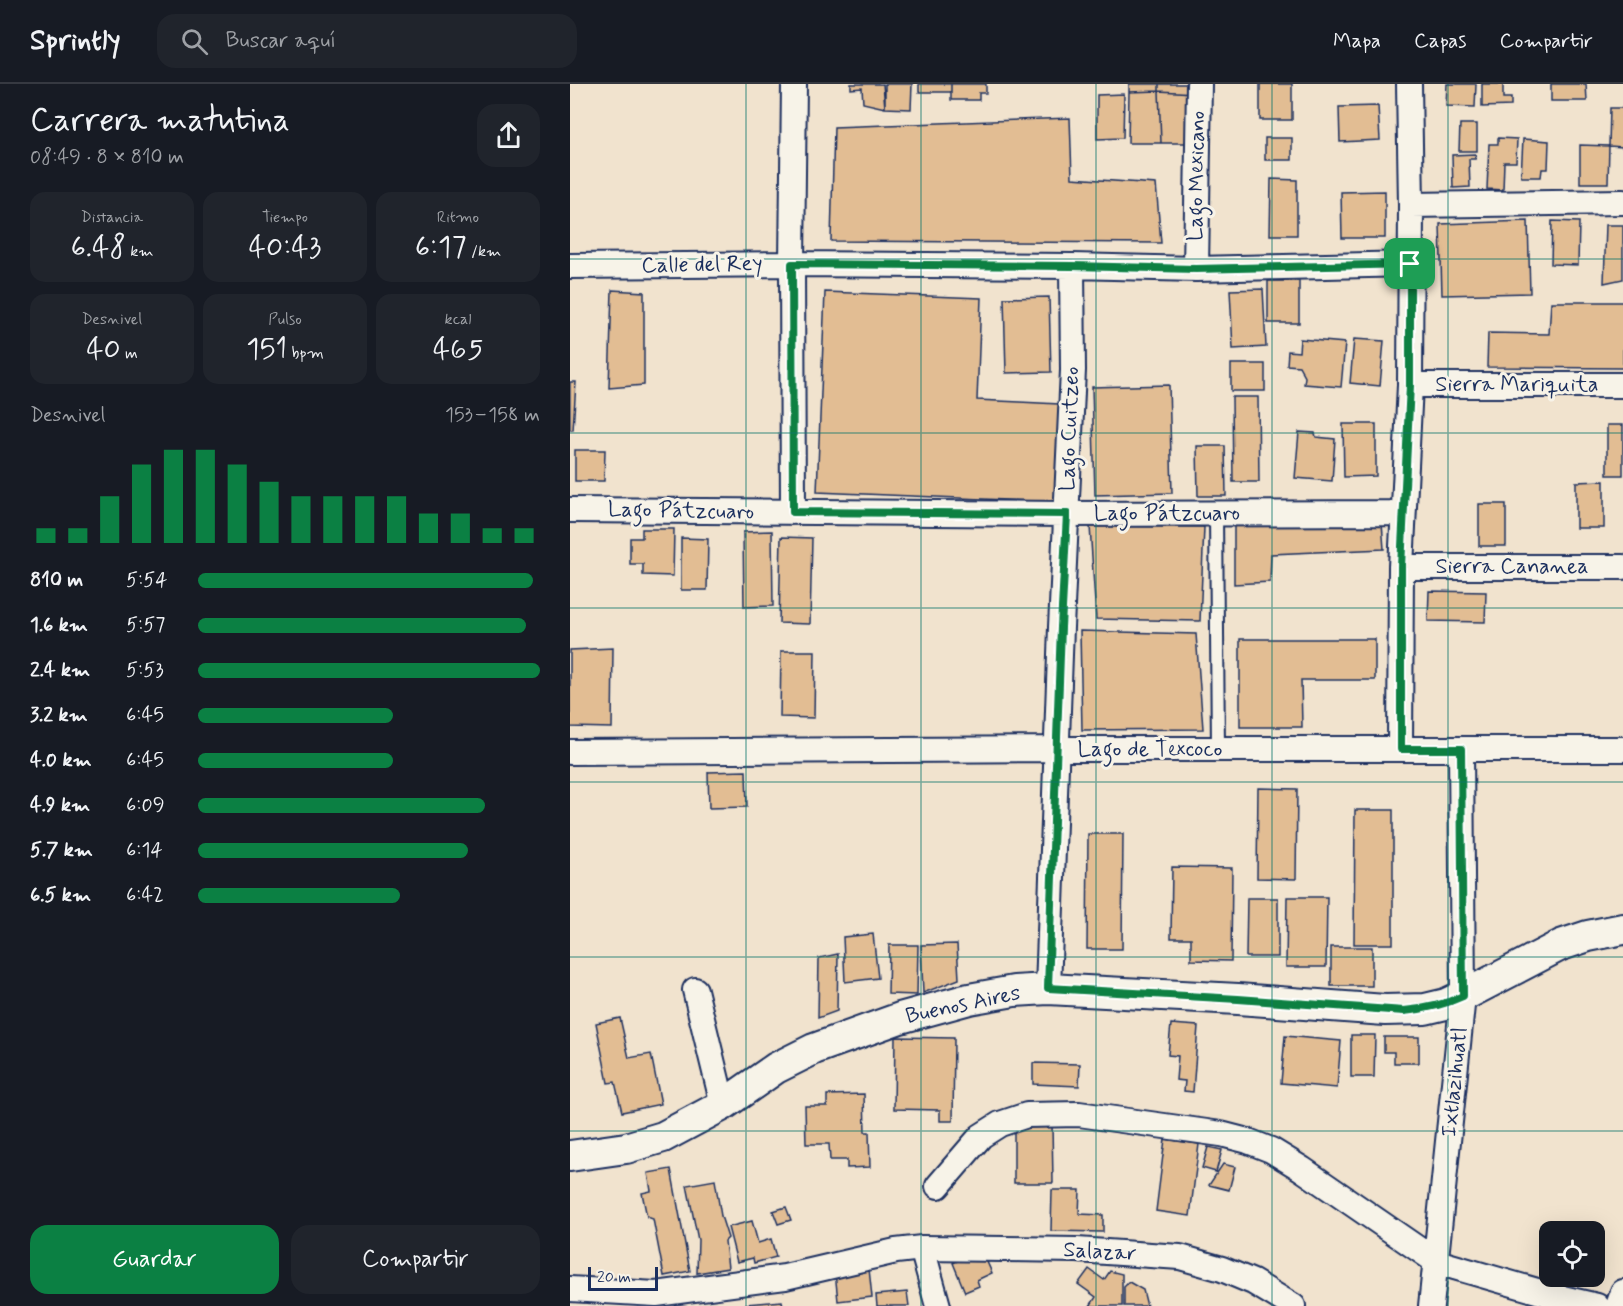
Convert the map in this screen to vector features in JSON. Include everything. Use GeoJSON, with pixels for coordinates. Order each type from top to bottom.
{"type":"FeatureCollection","features":[{"type":"Feature","properties":{"kind":"street"},"geometry":{"type":"LineString","coordinates":[[793,512],[794,84]]}},
{"type":"Feature","properties":{"kind":"street","name":"Lago Mexicano"},"geometry":{"type":"LineString","coordinates":[[1196,269],[1199,84]]}},
{"type":"Feature","properties":{"kind":"street"},"geometry":{"type":"LineString","coordinates":[[1401,749],[1401,567],[1410,385],[1412,205],[1408,84]]}},
{"type":"Feature","properties":{"kind":"street"},"geometry":{"type":"LineString","coordinates":[[1412,205],[1623,202]]}},
{"type":"Feature","properties":{"kind":"street","name":"Calle del Rey"},"geometry":{"type":"LineString","coordinates":[[570,266],[792,264],[1196,269],[1410,264]]}},
{"type":"Feature","properties":{"kind":"street","name":"Lago Cuitzeo"},"geometry":{"type":"LineString","coordinates":[[1048,988],[1073,370],[1072,266]]}},
{"type":"Feature","properties":{"kind":"street","name":"Sierra Mariquita"},"geometry":{"type":"LineString","coordinates":[[1410,385],[1623,385]]}},
{"type":"Feature","properties":{"kind":"street","name":"Lago Pátzcuaro"},"geometry":{"type":"LineString","coordinates":[[570,510],[1067,514],[1404,513]]}},
{"type":"Feature","properties":{"kind":"street","name":"Sierra Cananea"},"geometry":{"type":"LineString","coordinates":[[1401,567],[1623,567]]}},
{"type":"Feature","properties":{"kind":"street","name":"Ixtlazihuatl"},"geometry":{"type":"LineString","coordinates":[[1431,1306],[1463,996],[1461,749]]}},
{"type":"Feature","properties":{"kind":"street","name":"Lago de Texcoco"},"geometry":{"type":"LineString","coordinates":[[570,752],[1623,749]]}},
{"type":"Feature","properties":{"kind":"street","name":"Buenos Aires"},"geometry":{"type":"LineString","coordinates":[[570,1156],[626,1148],[663,1137],[723,1105],[776,1068],[814,1049],[932,1008],[969,999],[1048,988],[1404,1011],[1425,1009],[1446,1004],[1463,996],[1561,945],[1588,936],[1623,929]]}},
{"type":"Feature","properties":{"kind":"street"},"geometry":{"type":"LineString","coordinates":[[695,990],[723,1105]]}},
{"type":"Feature","properties":{"kind":"street"},"geometry":{"type":"LineString","coordinates":[[938,1186],[981,1136],[1000,1124],[1027,1115],[1079,1114],[1221,1134],[1271,1150],[1437,1262],[1594,1306]]}},
{"type":"Feature","properties":{"kind":"street"},"geometry":{"type":"LineString","coordinates":[[922,1248],[938,1306]]}},
{"type":"Feature","properties":{"kind":"street","name":"Salazar"},"geometry":{"type":"LineString","coordinates":[[570,1289],[657,1300],[785,1277],[896,1251],[922,1248],[1077,1250],[1180,1257],[1222,1269],[1253,1282],[1293,1306]]}},
{"type":"Feature","properties":{"kind":"street"},"geometry":{"type":"LineString","coordinates":[[1618,1306],[1623,1292]]}},
{"type":"Feature","properties":{"kind":"lane"},"geometry":{"type":"LineString","coordinates":[[1216,513],[1218,750]]}},
{"type":"Feature","properties":{"kind":"building"},"geometry":{"type":"Polygon","coordinates":[[[851,84],[883,84],[885,108],[863,103],[862,88],[851,89],[851,84]]]}},
{"type":"Feature","properties":{"kind":"building"},"geometry":{"type":"Polygon","coordinates":[[[885,84],[912,84],[911,109],[885,108],[885,84]]]}},
{"type":"Feature","properties":{"kind":"building"},"geometry":{"type":"Polygon","coordinates":[[[919,84],[951,84],[951,92],[919,92],[919,84]]]}},
{"type":"Feature","properties":{"kind":"building"},"geometry":{"type":"Polygon","coordinates":[[[951,84],[986,84],[986,93],[979,93],[979,100],[951,100],[951,84]]]}},
{"type":"Feature","properties":{"kind":"building"},"geometry":{"type":"Polygon","coordinates":[[[1129,84],[1159,84],[1159,91],[1129,92],[1129,84]]]}},
{"type":"Feature","properties":{"kind":"building"},"geometry":{"type":"Polygon","coordinates":[[[1159,84],[1194,84],[1194,93],[1159,91],[1159,84]]]}},
{"type":"Feature","properties":{"kind":"building"},"geometry":{"type":"Polygon","coordinates":[[[1260,84],[1292,84],[1292,120],[1260,120],[1260,84]]]}},
{"type":"Feature","properties":{"kind":"building"},"geometry":{"type":"Polygon","coordinates":[[[1447,84],[1476,84],[1475,107],[1446,106],[1447,84]]]}},
{"type":"Feature","properties":{"kind":"building"},"geometry":{"type":"Polygon","coordinates":[[[1482,84],[1503,84],[1503,98],[1511,98],[1511,106],[1482,107],[1482,84]]]}},
{"type":"Feature","properties":{"kind":"building"},"geometry":{"type":"Polygon","coordinates":[[[1551,84],[1586,84],[1587,101],[1551,101],[1551,84]]]}},
{"type":"Feature","properties":{"kind":"building"},"geometry":{"type":"Polygon","coordinates":[[[1159,91],[1194,93],[1193,143],[1161,143],[1159,91]]]}},
{"type":"Feature","properties":{"kind":"building"},"geometry":{"type":"Polygon","coordinates":[[[1159,91],[1161,143],[1128,143],[1129,92],[1159,91]]]}},
{"type":"Feature","properties":{"kind":"building"},"geometry":{"type":"Polygon","coordinates":[[[1124,94],[1123,138],[1097,139],[1097,95],[1124,94]]]}},
{"type":"Feature","properties":{"kind":"building"},"geometry":{"type":"Polygon","coordinates":[[[1378,106],[1380,140],[1340,142],[1339,107],[1378,106]]]}},
{"type":"Feature","properties":{"kind":"building"},"geometry":{"type":"Polygon","coordinates":[[[1610,108],[1623,108],[1623,147],[1609,146],[1610,108]]]}},
{"type":"Feature","properties":{"kind":"building"},"geometry":{"type":"Polygon","coordinates":[[[1070,118],[1072,178],[1156,184],[1161,243],[831,241],[834,127],[1070,118]]]}},
{"type":"Feature","properties":{"kind":"building"},"geometry":{"type":"Polygon","coordinates":[[[1460,124],[1477,124],[1477,151],[1459,151],[1460,124]]]}},
{"type":"Feature","properties":{"kind":"building"},"geometry":{"type":"Polygon","coordinates":[[[1265,138],[1292,138],[1292,160],[1265,160],[1265,138]]]}},
{"type":"Feature","properties":{"kind":"building"},"geometry":{"type":"Polygon","coordinates":[[[1498,138],[1517,139],[1516,162],[1504,162],[1503,190],[1487,189],[1489,144],[1498,144],[1498,138]]]}},
{"type":"Feature","properties":{"kind":"building"},"geometry":{"type":"Polygon","coordinates":[[[1523,139],[1549,141],[1548,169],[1542,169],[1541,177],[1521,177],[1523,139]]]}},
{"type":"Feature","properties":{"kind":"building"},"geometry":{"type":"Polygon","coordinates":[[[1580,145],[1609,146],[1608,183],[1580,183],[1580,145]]]}},
{"type":"Feature","properties":{"kind":"building"},"geometry":{"type":"Polygon","coordinates":[[[1475,154],[1476,159],[1469,159],[1470,187],[1453,188],[1452,155],[1475,154]]]}},
{"type":"Feature","properties":{"kind":"building"},"geometry":{"type":"Polygon","coordinates":[[[1271,179],[1297,180],[1297,235],[1270,235],[1271,179]]]}},
{"type":"Feature","properties":{"kind":"building"},"geometry":{"type":"Polygon","coordinates":[[[1385,191],[1385,238],[1342,238],[1341,192],[1385,191]]]}},
{"type":"Feature","properties":{"kind":"building"},"geometry":{"type":"Polygon","coordinates":[[[1528,221],[1530,293],[1442,295],[1440,224],[1528,221]]]}},
{"type":"Feature","properties":{"kind":"building"},"geometry":{"type":"Polygon","coordinates":[[[1552,221],[1579,222],[1578,265],[1551,264],[1552,221]]]}},
{"type":"Feature","properties":{"kind":"building"},"geometry":{"type":"Polygon","coordinates":[[[1606,225],[1623,225],[1623,279],[1604,283],[1606,225]]]}},
{"type":"Feature","properties":{"kind":"building"},"geometry":{"type":"Polygon","coordinates":[[[1268,281],[1299,281],[1299,323],[1268,323],[1268,281]]]}},
{"type":"Feature","properties":{"kind":"building"},"geometry":{"type":"Polygon","coordinates":[[[1263,289],[1266,347],[1233,349],[1230,290],[1263,289]]]}},
{"type":"Feature","properties":{"kind":"building"},"geometry":{"type":"Polygon","coordinates":[[[612,290],[644,292],[644,385],[609,388],[612,290]]]}},
{"type":"Feature","properties":{"kind":"building"},"geometry":{"type":"Polygon","coordinates":[[[825,292],[981,298],[977,400],[1059,404],[1055,502],[817,492],[825,292]]]}},
{"type":"Feature","properties":{"kind":"building"},"geometry":{"type":"Polygon","coordinates":[[[1049,297],[1051,372],[1006,373],[1004,298],[1049,297]]]}},
{"type":"Feature","properties":{"kind":"building"},"geometry":{"type":"Polygon","coordinates":[[[1551,302],[1623,302],[1623,368],[1487,367],[1488,333],[1549,334],[1551,302]]]}},
{"type":"Feature","properties":{"kind":"building"},"geometry":{"type":"Polygon","coordinates":[[[1300,339],[1345,343],[1341,387],[1304,384],[1305,377],[1299,366],[1287,365],[1288,351],[1299,352],[1300,339]]]}},
{"type":"Feature","properties":{"kind":"building"},"geometry":{"type":"Polygon","coordinates":[[[1354,339],[1384,341],[1380,386],[1350,383],[1354,339]]]}},
{"type":"Feature","properties":{"kind":"building"},"geometry":{"type":"Polygon","coordinates":[[[1231,364],[1265,364],[1265,391],[1231,391],[1231,364]]]}},
{"type":"Feature","properties":{"kind":"building"},"geometry":{"type":"Polygon","coordinates":[[[570,382],[576,382],[573,430],[570,430],[570,382]]]}},
{"type":"Feature","properties":{"kind":"building"},"geometry":{"type":"Polygon","coordinates":[[[1169,385],[1172,493],[1095,495],[1092,387],[1169,385]]]}},
{"type":"Feature","properties":{"kind":"building"},"geometry":{"type":"Polygon","coordinates":[[[1232,397],[1258,397],[1259,482],[1233,482],[1232,397]]]}},
{"type":"Feature","properties":{"kind":"building"},"geometry":{"type":"Polygon","coordinates":[[[1343,424],[1376,424],[1376,476],[1344,477],[1343,424]]]}},
{"type":"Feature","properties":{"kind":"building"},"geometry":{"type":"Polygon","coordinates":[[[1607,425],[1623,425],[1623,475],[1607,475],[1607,425]]]}},
{"type":"Feature","properties":{"kind":"building"},"geometry":{"type":"Polygon","coordinates":[[[1299,432],[1315,433],[1316,437],[1335,439],[1332,481],[1295,478],[1299,432]]]}},
{"type":"Feature","properties":{"kind":"building"},"geometry":{"type":"Polygon","coordinates":[[[1197,446],[1225,446],[1226,496],[1198,496],[1197,446]]]}},
{"type":"Feature","properties":{"kind":"building"},"geometry":{"type":"Polygon","coordinates":[[[575,450],[605,450],[604,481],[575,481],[575,450]]]}},
{"type":"Feature","properties":{"kind":"building"},"geometry":{"type":"Polygon","coordinates":[[[1604,481],[1604,528],[1576,528],[1576,482],[1604,481]]]}},
{"type":"Feature","properties":{"kind":"building"},"geometry":{"type":"Polygon","coordinates":[[[1479,504],[1506,504],[1506,546],[1479,546],[1479,504]]]}},
{"type":"Feature","properties":{"kind":"building"},"geometry":{"type":"Polygon","coordinates":[[[1382,523],[1384,549],[1271,554],[1270,582],[1234,584],[1234,526],[1382,523]]]}},
{"type":"Feature","properties":{"kind":"building"},"geometry":{"type":"Polygon","coordinates":[[[1090,526],[1204,527],[1200,621],[1096,619],[1090,526]]]}},
{"type":"Feature","properties":{"kind":"building"},"geometry":{"type":"Polygon","coordinates":[[[642,529],[674,529],[673,576],[643,575],[643,564],[630,564],[630,538],[642,538],[642,529]]]}},
{"type":"Feature","properties":{"kind":"building"},"geometry":{"type":"Polygon","coordinates":[[[772,531],[773,606],[744,607],[743,532],[772,531]]]}},
{"type":"Feature","properties":{"kind":"building"},"geometry":{"type":"Polygon","coordinates":[[[781,537],[812,538],[810,624],[779,623],[781,537]]]}},
{"type":"Feature","properties":{"kind":"building"},"geometry":{"type":"Polygon","coordinates":[[[681,538],[708,539],[707,590],[681,590],[681,538]]]}},
{"type":"Feature","properties":{"kind":"building"},"geometry":{"type":"Polygon","coordinates":[[[1429,591],[1486,592],[1485,622],[1428,621],[1429,591]]]}},
{"type":"Feature","properties":{"kind":"building"},"geometry":{"type":"Polygon","coordinates":[[[1080,631],[1196,634],[1203,729],[1082,730],[1080,631]]]}},
{"type":"Feature","properties":{"kind":"building"},"geometry":{"type":"Polygon","coordinates":[[[1240,639],[1375,639],[1375,680],[1301,680],[1302,727],[1240,727],[1240,639]]]}},
{"type":"Feature","properties":{"kind":"building"},"geometry":{"type":"Polygon","coordinates":[[[613,648],[612,728],[570,727],[570,650],[613,648]]]}},
{"type":"Feature","properties":{"kind":"building"},"geometry":{"type":"Polygon","coordinates":[[[781,651],[815,651],[814,718],[780,717],[781,651]]]}},
{"type":"Feature","properties":{"kind":"building"},"geometry":{"type":"Polygon","coordinates":[[[746,771],[747,807],[709,808],[708,772],[746,771]]]}},
{"type":"Feature","properties":{"kind":"building"},"geometry":{"type":"Polygon","coordinates":[[[1258,788],[1297,789],[1296,879],[1257,878],[1258,788]]]}},
{"type":"Feature","properties":{"kind":"building"},"geometry":{"type":"Polygon","coordinates":[[[1355,810],[1393,810],[1393,944],[1354,944],[1355,810]]]}},
{"type":"Feature","properties":{"kind":"building"},"geometry":{"type":"Polygon","coordinates":[[[1088,834],[1123,834],[1122,949],[1087,949],[1088,834]]]}},
{"type":"Feature","properties":{"kind":"building"},"geometry":{"type":"Polygon","coordinates":[[[1172,867],[1232,868],[1231,961],[1191,960],[1191,938],[1171,938],[1172,867]]]}},
{"type":"Feature","properties":{"kind":"building"},"geometry":{"type":"Polygon","coordinates":[[[1287,897],[1327,897],[1326,967],[1286,967],[1287,897]]]}},
{"type":"Feature","properties":{"kind":"building"},"geometry":{"type":"Polygon","coordinates":[[[1247,898],[1278,898],[1278,957],[1246,957],[1247,898]]]}},
{"type":"Feature","properties":{"kind":"building"},"geometry":{"type":"Polygon","coordinates":[[[873,934],[878,978],[845,982],[843,937],[873,934]]]}},
{"type":"Feature","properties":{"kind":"building"},"geometry":{"type":"Polygon","coordinates":[[[957,944],[959,979],[923,993],[921,945],[957,944]]]}},
{"type":"Feature","properties":{"kind":"building"},"geometry":{"type":"Polygon","coordinates":[[[889,945],[918,945],[917,995],[888,994],[889,945]]]}},
{"type":"Feature","properties":{"kind":"building"},"geometry":{"type":"Polygon","coordinates":[[[1331,947],[1372,947],[1372,986],[1331,986],[1331,947]]]}},
{"type":"Feature","properties":{"kind":"building"},"geometry":{"type":"Polygon","coordinates":[[[838,954],[837,1011],[818,1018],[819,958],[838,954]]]}},
{"type":"Feature","properties":{"kind":"building"},"geometry":{"type":"Polygon","coordinates":[[[620,1018],[629,1058],[651,1054],[661,1104],[622,1112],[615,1082],[608,1083],[596,1023],[620,1018]]]}},
{"type":"Feature","properties":{"kind":"building"},"geometry":{"type":"Polygon","coordinates":[[[1171,1024],[1198,1026],[1193,1092],[1184,1091],[1185,1081],[1176,1080],[1178,1056],[1168,1055],[1171,1024]]]}},
{"type":"Feature","properties":{"kind":"building"},"geometry":{"type":"Polygon","coordinates":[[[1351,1035],[1375,1035],[1374,1077],[1351,1077],[1351,1035]]]}},
{"type":"Feature","properties":{"kind":"building"},"geometry":{"type":"Polygon","coordinates":[[[1285,1036],[1341,1041],[1337,1088],[1281,1083],[1285,1036]]]}},
{"type":"Feature","properties":{"kind":"building"},"geometry":{"type":"Polygon","coordinates":[[[895,1037],[954,1038],[953,1121],[940,1121],[940,1110],[894,1109],[895,1037]]]}},
{"type":"Feature","properties":{"kind":"building"},"geometry":{"type":"Polygon","coordinates":[[[1384,1037],[1419,1037],[1419,1063],[1394,1063],[1394,1052],[1384,1052],[1384,1037]]]}},
{"type":"Feature","properties":{"kind":"building"},"geometry":{"type":"Polygon","coordinates":[[[1033,1063],[1080,1064],[1079,1086],[1033,1084],[1033,1063]]]}},
{"type":"Feature","properties":{"kind":"building"},"geometry":{"type":"Polygon","coordinates":[[[864,1094],[865,1132],[869,1132],[870,1167],[847,1168],[847,1160],[830,1160],[829,1144],[806,1144],[805,1106],[827,1106],[827,1095],[864,1094]]]}},
{"type":"Feature","properties":{"kind":"building"},"geometry":{"type":"Polygon","coordinates":[[[1014,1124],[1052,1124],[1053,1183],[1014,1183],[1014,1124]]]}},
{"type":"Feature","properties":{"kind":"building"},"geometry":{"type":"Polygon","coordinates":[[[1165,1139],[1199,1144],[1190,1216],[1156,1211],[1165,1139]]]}},
{"type":"Feature","properties":{"kind":"building"},"geometry":{"type":"Polygon","coordinates":[[[1208,1147],[1222,1150],[1216,1172],[1202,1168],[1208,1147]]]}},
{"type":"Feature","properties":{"kind":"building"},"geometry":{"type":"Polygon","coordinates":[[[1223,1164],[1235,1167],[1229,1190],[1209,1185],[1223,1164]]]}},
{"type":"Feature","properties":{"kind":"building"},"geometry":{"type":"Polygon","coordinates":[[[671,1169],[690,1271],[664,1276],[653,1219],[647,1217],[642,1193],[651,1191],[648,1173],[671,1169]]]}},
{"type":"Feature","properties":{"kind":"building"},"geometry":{"type":"Polygon","coordinates":[[[715,1180],[721,1216],[728,1238],[725,1241],[728,1268],[697,1273],[698,1240],[687,1185],[715,1180]]]}},
{"type":"Feature","properties":{"kind":"building"},"geometry":{"type":"Polygon","coordinates":[[[1052,1190],[1080,1190],[1079,1214],[1103,1215],[1103,1232],[1051,1231],[1052,1190]]]}},
{"type":"Feature","properties":{"kind":"building"},"geometry":{"type":"Polygon","coordinates":[[[786,1207],[791,1220],[778,1224],[773,1211],[786,1207]]]}},
{"type":"Feature","properties":{"kind":"building"},"geometry":{"type":"Polygon","coordinates":[[[752,1221],[758,1243],[771,1239],[776,1257],[754,1263],[753,1258],[737,1262],[728,1227],[752,1221]]]}},
{"type":"Feature","properties":{"kind":"building"},"geometry":{"type":"Polygon","coordinates":[[[982,1251],[992,1273],[977,1280],[979,1286],[965,1292],[953,1263],[982,1251]]]}},
{"type":"Feature","properties":{"kind":"building"},"geometry":{"type":"Polygon","coordinates":[[[869,1269],[872,1297],[838,1301],[835,1272],[869,1269]]]}},
{"type":"Feature","properties":{"kind":"building"},"geometry":{"type":"Polygon","coordinates":[[[1089,1269],[1104,1280],[1110,1271],[1122,1274],[1122,1306],[1090,1306],[1096,1297],[1078,1284],[1089,1269]]]}},
{"type":"Feature","properties":{"kind":"building"},"geometry":{"type":"Polygon","coordinates":[[[1129,1282],[1143,1290],[1147,1306],[1124,1306],[1124,1287],[1129,1282]]]}},
{"type":"Feature","properties":{"kind":"building"},"geometry":{"type":"Polygon","coordinates":[[[907,1292],[909,1306],[877,1306],[876,1295],[907,1292]]]}},
{"type":"Feature","properties":{"kind":"building"},"geometry":{"type":"Polygon","coordinates":[[[782,1301],[783,1306],[746,1306],[746,1304],[782,1301]]]}},
{"type":"Feature","properties":{"kind":"route"},"geometry":{"type":"LineString","coordinates":[[792,264],[1196,269],[1410,264],[1410,385],[1401,567],[1401,749],[1461,749],[1463,996],[1446,1004],[1404,1011],[1048,988],[1067,514],[793,512],[792,264]]}}]}
